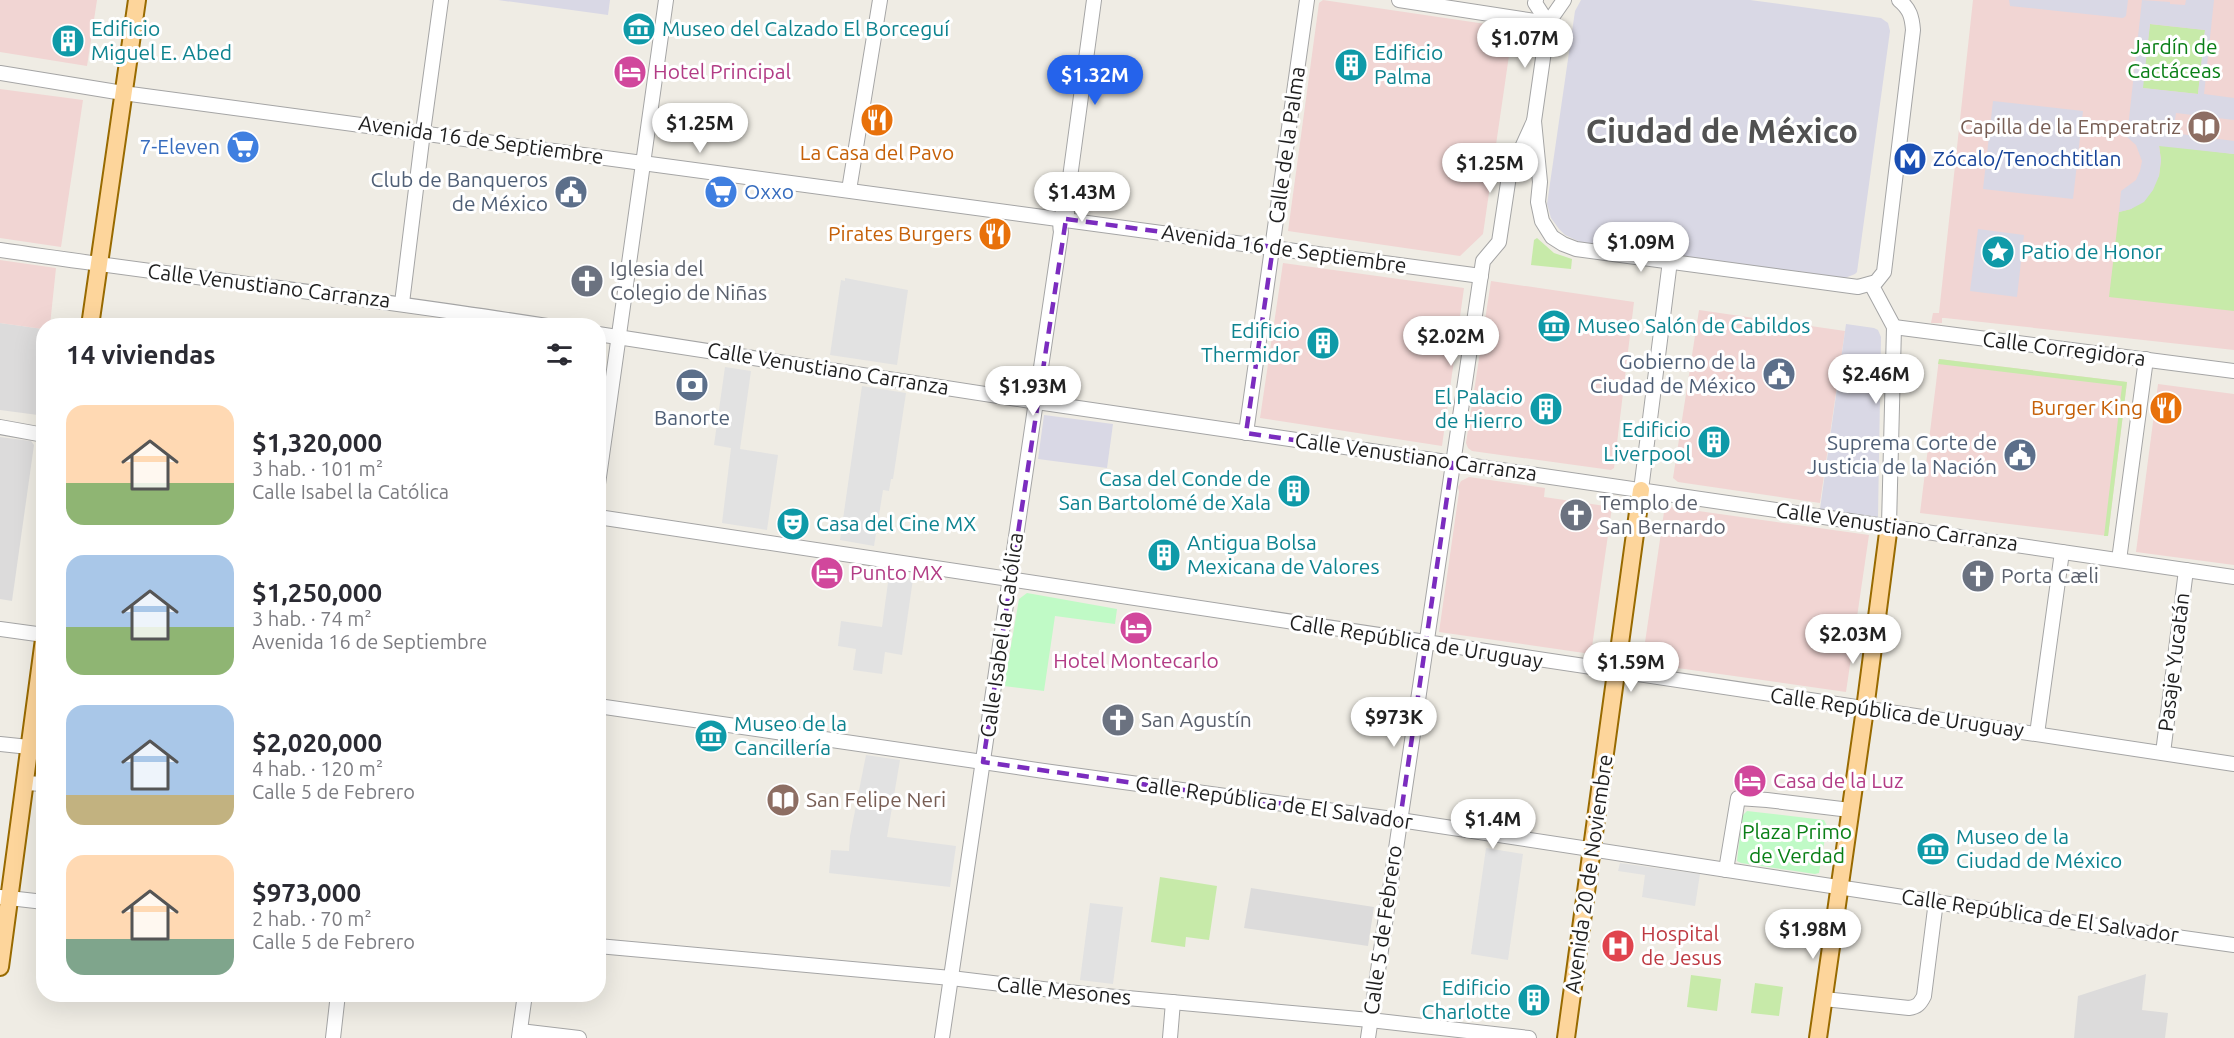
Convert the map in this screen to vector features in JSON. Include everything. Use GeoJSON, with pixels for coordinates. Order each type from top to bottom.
{"type":"FeatureCollection","features":[{"type":"Feature","properties":{"kind":"main road"},"geometry":{"type":"LineString","coordinates":[[91,318],[137,0]]}},
{"type":"Feature","properties":{"kind":"main road","name":"Avenida 20 de Noviembre"},"geometry":{"type":"LineString","coordinates":[[1566,1038],[1641,490]]}},
{"type":"Feature","properties":{"kind":"main road"},"geometry":{"type":"LineString","coordinates":[[1818,1038],[1865,709],[1888,525]]}},
{"type":"Feature","properties":{"kind":"main road"},"geometry":{"type":"LineString","coordinates":[[0,967],[4,898],[36,696]]}},
{"type":"Feature","properties":{"kind":"street"},"geometry":{"type":"LineString","coordinates":[[402,303],[441,0]]}},
{"type":"Feature","properties":{"kind":"street"},"geometry":{"type":"LineString","coordinates":[[606,428],[666,0]]}},
{"type":"Feature","properties":{"kind":"street"},"geometry":{"type":"LineString","coordinates":[[849,190],[880,0]]}},
{"type":"Feature","properties":{"kind":"street","name":"Calle Isabel la Católica"},"geometry":{"type":"LineString","coordinates":[[942,1038],[1064,219],[1094,0]]}},
{"type":"Feature","properties":{"kind":"street","name":"Calle de la Palma"},"geometry":{"type":"LineString","coordinates":[[1246,433],[1306,0]]}},
{"type":"Feature","properties":{"kind":"street"},"geometry":{"type":"LineString","coordinates":[[1399,0],[1548,23]]}},
{"type":"Feature","properties":{"kind":"street"},"geometry":{"type":"LineString","coordinates":[[1536,0],[1535,3],[1548,23]]}},
{"type":"Feature","properties":{"kind":"street"},"geometry":{"type":"LineString","coordinates":[[1564,0],[1548,23],[1534,121],[1540,182],[1538,202],[1542,221],[1552,237],[1576,249],[1858,287],[1871,285],[1881,278],[1884,272],[1913,30],[1912,17],[1908,8],[1899,0]]}},
{"type":"Feature","properties":{"kind":"street","name":"Avenida 16 de Septiembre"},"geometry":{"type":"LineString","coordinates":[[0,73],[123,93],[1481,276]]}},
{"type":"Feature","properties":{"kind":"street","name":"Calle 5 de Febrero"},"geometry":{"type":"LineString","coordinates":[[1368,1038],[1483,261],[1499,242],[1509,176],[1534,121]]}},
{"type":"Feature","properties":{"kind":"street","name":"Calle Venustiano Carranza"},"geometry":{"type":"LineString","coordinates":[[0,250],[99,265],[402,303],[497,318]]}},
{"type":"Feature","properties":{"kind":"street"},"geometry":{"type":"LineString","coordinates":[[1641,490],[1670,261]]}},
{"type":"Feature","properties":{"kind":"street"},"geometry":{"type":"LineString","coordinates":[[1871,285],[1894,327],[1888,525]]}},
{"type":"Feature","properties":{"kind":"street","name":"Calle Corregidora"},"geometry":{"type":"LineString","coordinates":[[1894,327],[2234,370]]}},
{"type":"Feature","properties":{"kind":"street","name":"Calle Venustiano Carranza"},"geometry":{"type":"LineString","coordinates":[[606,335],[1037,402],[2234,577]]}},
{"type":"Feature","properties":{"kind":"street"},"geometry":{"type":"LineString","coordinates":[[2119,560],[2146,359]]}},
{"type":"Feature","properties":{"kind":"street"},"geometry":{"type":"LineString","coordinates":[[0,427],[36,434]]}},
{"type":"Feature","properties":{"kind":"street","name":"Calle República de Uruguay"},"geometry":{"type":"LineString","coordinates":[[606,518],[2234,764]]}},
{"type":"Feature","properties":{"kind":"street"},"geometry":{"type":"LineString","coordinates":[[2037,734],[2062,552]]}},
{"type":"Feature","properties":{"kind":"street","name":"Pasaje Yucatán"},"geometry":{"type":"LineString","coordinates":[[2163,753],[2186,570]]}},
{"type":"Feature","properties":{"kind":"street"},"geometry":{"type":"LineString","coordinates":[[0,628],[36,635]]}},
{"type":"Feature","properties":{"kind":"street","name":"Calle República de El Salvador"},"geometry":{"type":"LineString","coordinates":[[606,707],[1400,820],[2234,945]]}},
{"type":"Feature","properties":{"kind":"street"},"geometry":{"type":"LineString","coordinates":[[0,744],[29,747]]}},
{"type":"Feature","properties":{"kind":"street"},"geometry":{"type":"LineString","coordinates":[[24,783],[36,784]]}},
{"type":"Feature","properties":{"kind":"street"},"geometry":{"type":"LineString","coordinates":[[1726,870],[1738,798],[1851,810]]}},
{"type":"Feature","properties":{"kind":"street"},"geometry":{"type":"LineString","coordinates":[[4,898],[36,901]]}},
{"type":"Feature","properties":{"kind":"street"},"geometry":{"type":"LineString","coordinates":[[1824,999],[1909,1008],[1921,1003],[1924,996],[1936,901]]}},
{"type":"Feature","properties":{"kind":"street","name":"Calle Mesones"},"geometry":{"type":"LineString","coordinates":[[606,947],[951,978],[1529,1038]]}},
{"type":"Feature","properties":{"kind":"street"},"geometry":{"type":"LineString","coordinates":[[333,1038],[337,1002]]}},
{"type":"Feature","properties":{"kind":"street"},"geometry":{"type":"LineString","coordinates":[[524,1002],[520,1034],[579,1038]]}},
{"type":"Feature","properties":{"kind":"street"},"geometry":{"type":"LineString","coordinates":[[1170,1038],[1173,1002]]}},
{"type":"Feature","properties":{"kind":"highlighted area"},"geometry":{"type":"Polygon","coordinates":[[[1066,219],[1273,247],[1246,433],[1452,463],[1400,820],[983,762],[1066,219]]]}},
{"type":"Feature","properties":{"kind":"shaded area"},"geometry":{"type":"Polygon","coordinates":[[[0,0],[97,0],[87,66],[0,52],[0,0]]]}},
{"type":"Feature","properties":{"kind":"shaded area"},"geometry":{"type":"Polygon","coordinates":[[[498,0],[610,0],[608,15],[498,0]]]}},
{"type":"Feature","properties":{"kind":"shaded area"},"geometry":{"type":"Polygon","coordinates":[[[1323,0],[1513,28],[1483,234],[1460,256],[1288,231],[1319,3],[1323,0]]]}},
{"type":"Feature","properties":{"kind":"shaded area"},"geometry":{"type":"Polygon","coordinates":[[[1581,0],[1750,0],[1881,18],[1888,23],[1890,31],[1857,272],[1845,278],[1580,242],[1565,235],[1551,218],[1547,204],[1575,11],[1581,0]]]}},
{"type":"Feature","properties":{"kind":"shaded area"},"geometry":{"type":"Polygon","coordinates":[[[1973,0],[2234,0],[2234,350],[1945,318],[1942,318],[1942,323],[1931,323],[1933,313],[1939,313],[1973,0]]]}},
{"type":"Feature","properties":{"kind":"shaded area"},"geometry":{"type":"Polygon","coordinates":[[[2009,0],[2128,0],[2126,16],[2123,18],[2010,6],[2009,0]]]}},
{"type":"Feature","properties":{"kind":"shaded area"},"geometry":{"type":"Polygon","coordinates":[[[2142,0],[2185,5],[2186,0],[2214,0],[2204,94],[2234,98],[2234,120],[2176,113],[2173,133],[2234,141],[2234,154],[2159,146],[2161,160],[2159,176],[2153,190],[2144,202],[2119,212],[2121,191],[2136,180],[2142,161],[2136,145],[2127,137],[2142,0]],[[2150,24],[2143,88],[2198,94],[2205,30],[2150,24]]]}},
{"type":"Feature","properties":{"kind":"shaded area"},"geometry":{"type":"Polygon","coordinates":[[[0,89],[83,100],[61,247],[0,238],[0,89]]]}},
{"type":"Feature","properties":{"kind":"shaded area"},"geometry":{"type":"Polygon","coordinates":[[[1993,101],[2083,111],[2073,199],[1983,189],[1993,101]]]}},
{"type":"Feature","properties":{"kind":"shaded area","name":"Patio de Honor"},"geometry":{"type":"Polygon","coordinates":[[[1978,229],[2024,235],[2017,297],[1970,291],[1978,229]]]}},
{"type":"Feature","properties":{"kind":"shaded area"},"geometry":{"type":"Polygon","coordinates":[[[0,260],[56,268],[51,318],[36,318],[36,328],[0,323],[0,260]]]}},
{"type":"Feature","properties":{"kind":"shaded area"},"geometry":{"type":"Polygon","coordinates":[[[1283,263],[1464,288],[1442,446],[1260,418],[1283,263]]]}},
{"type":"Feature","properties":{"kind":"shaded area"},"geometry":{"type":"Polygon","coordinates":[[[845,278],[908,290],[897,365],[830,355],[841,280],[845,281],[845,278]]]}},
{"type":"Feature","properties":{"kind":"shaded area"},"geometry":{"type":"Polygon","coordinates":[[[1491,281],[1634,302],[1614,468],[1611,470],[1472,451],[1468,448],[1466,443],[1491,281]]]}},
{"type":"Feature","properties":{"kind":"shaded area"},"geometry":{"type":"Polygon","coordinates":[[[1699,310],[1845,331],[1820,503],[1678,482],[1673,478],[1699,310]]]}},
{"type":"Feature","properties":{"kind":"shaded area"},"geometry":{"type":"Polygon","coordinates":[[[0,323],[36,328],[36,415],[0,410],[0,323]]]}},
{"type":"Feature","properties":{"kind":"shaded area"},"geometry":{"type":"Polygon","coordinates":[[[1846,324],[1874,328],[1878,330],[1881,337],[1878,517],[1820,509],[1846,324]]]}},
{"type":"Feature","properties":{"kind":"shaded area","name":"Suprema Corte de Justicia de la Nación"},"geometry":{"type":"Polygon","coordinates":[[[1939,359],[2127,382],[2108,536],[1920,513],[1939,359]]]}},
{"type":"Feature","properties":{"kind":"shaded area"},"geometry":{"type":"Polygon","coordinates":[[[725,367],[751,371],[740,449],[778,455],[767,530],[722,523],[731,448],[714,445],[725,367]]]}},
{"type":"Feature","properties":{"kind":"shaded area"},"geometry":{"type":"Polygon","coordinates":[[[2158,384],[2234,394],[2234,565],[2136,552],[2158,384]]]}},
{"type":"Feature","properties":{"kind":"shaded area"},"geometry":{"type":"Polygon","coordinates":[[[862,386],[906,393],[893,479],[891,479],[889,491],[883,490],[874,546],[840,540],[862,386]]]}},
{"type":"Feature","properties":{"kind":"shaded area"},"geometry":{"type":"Polygon","coordinates":[[[1044,415],[1113,424],[1107,468],[1038,459],[1044,415]]]}},
{"type":"Feature","properties":{"kind":"shaded area"},"geometry":{"type":"Polygon","coordinates":[[[0,437],[31,441],[34,445],[12,601],[0,599],[0,437]]]}},
{"type":"Feature","properties":{"kind":"shaded area"},"geometry":{"type":"Polygon","coordinates":[[[1469,477],[1545,488],[1544,497],[1612,507],[1591,654],[1439,632],[1458,487],[1461,481],[1469,477]]]}},
{"type":"Feature","properties":{"kind":"shaded area"},"geometry":{"type":"Polygon","coordinates":[[[1670,507],[1869,535],[1846,692],[1642,663],[1664,512],[1670,507]]]}},
{"type":"Feature","properties":{"kind":"shaded area"},"geometry":{"type":"Polygon","coordinates":[[[889,575],[913,579],[902,655],[885,652],[882,674],[853,670],[856,649],[838,646],[841,621],[882,627],[889,575]]]}},
{"type":"Feature","properties":{"kind":"shaded area"},"geometry":{"type":"Polygon","coordinates":[[[866,755],[900,760],[887,837],[956,846],[950,887],[829,873],[831,850],[849,851],[866,755]]]}},
{"type":"Feature","properties":{"kind":"shaded area"},"geometry":{"type":"Polygon","coordinates":[[[1486,848],[1523,854],[1508,960],[1471,954],[1486,848]]]}},
{"type":"Feature","properties":{"kind":"shaded area"},"geometry":{"type":"Polygon","coordinates":[[[1620,863],[1700,874],[1695,906],[1642,897],[1645,875],[1618,871],[1620,863]]]}},
{"type":"Feature","properties":{"kind":"shaded area"},"geometry":{"type":"Polygon","coordinates":[[[1251,888],[1374,907],[1368,946],[1244,928],[1251,888]]]}},
{"type":"Feature","properties":{"kind":"shaded area"},"geometry":{"type":"Polygon","coordinates":[[[1090,903],[1123,907],[1113,984],[1080,980],[1090,903]]]}},
{"type":"Feature","properties":{"kind":"shaded area"},"geometry":{"type":"Polygon","coordinates":[[[2146,974],[2142,1010],[2168,1013],[2165,1038],[2074,1038],[2078,996],[2146,974]]]}},
{"type":"Feature","properties":{"kind":"green space","name":"Jardín de Cactáceas"},"geometry":{"type":"Polygon","coordinates":[[[2150,24],[2205,30],[2198,94],[2142,88],[2150,24]]]}},
{"type":"Feature","properties":{"kind":"green space"},"geometry":{"type":"Polygon","coordinates":[[[2159,145],[2234,154],[2234,311],[2109,297],[2119,212],[2131,209],[2159,176],[2161,160],[2159,145]]]}},
{"type":"Feature","properties":{"kind":"green space"},"geometry":{"type":"Polygon","coordinates":[[[1537,238],[1554,253],[1572,259],[1571,269],[1531,265],[1534,240],[1537,238]]]}},
{"type":"Feature","properties":{"kind":"green space"},"geometry":{"type":"Polygon","coordinates":[[[1939,359],[2127,382],[2108,536],[2104,536],[2122,386],[1938,364],[1939,359]]]}},
{"type":"Feature","properties":{"kind":"green space"},"geometry":{"type":"Polygon","coordinates":[[[1027,593],[1117,609],[1115,624],[1055,616],[1044,691],[1004,686],[1019,599],[1027,593]]]}},
{"type":"Feature","properties":{"kind":"green space","name":"Plaza Primo de Verdad"},"geometry":{"type":"Polygon","coordinates":[[[1747,811],[1824,820],[1827,826],[1819,873],[1737,861],[1742,816],[1747,811]]]}},
{"type":"Feature","properties":{"kind":"green space"},"geometry":{"type":"Polygon","coordinates":[[[1160,877],[1217,886],[1209,940],[1186,937],[1185,947],[1151,942],[1160,877]]]}},
{"type":"Feature","properties":{"kind":"green space"},"geometry":{"type":"Polygon","coordinates":[[[1691,975],[1721,979],[1717,1011],[1687,1007],[1691,975]]]}},
{"type":"Feature","properties":{"kind":"green space"},"geometry":{"type":"Polygon","coordinates":[[[1755,983],[1783,987],[1779,1016],[1751,1013],[1755,983]]]}},
{"type":"Feature","properties":{"kind":"place","name":"Museo del Calzado El Borceguí"},"geometry":{"type":"Point","coordinates":[639,29]}},
{"type":"Feature","properties":{"kind":"place","name":"Edificio Miguel E. Abed"},"geometry":{"type":"Point","coordinates":[68,41]}},
{"type":"Feature","properties":{"kind":"place","name":"Edificio Palma"},"geometry":{"type":"Point","coordinates":[1351,65]}},
{"type":"Feature","properties":{"kind":"place","name":"Hotel Principal"},"geometry":{"type":"Point","coordinates":[630,72]}},
{"type":"Feature","properties":{"kind":"place","name":"La Casa del Pavo"},"geometry":{"type":"Point","coordinates":[877,120]}},
{"type":"Feature","properties":{"kind":"place","name":"Capilla de la Emperatriz"},"geometry":{"type":"Point","coordinates":[2204,127]}},
{"type":"Feature","properties":{"kind":"place","name":"7-Eleven"},"geometry":{"type":"Point","coordinates":[243,147]}},
{"type":"Feature","properties":{"kind":"place","name":"Zócalo/Tenochtitlan"},"geometry":{"type":"Point","coordinates":[1910,159]}},
{"type":"Feature","properties":{"kind":"place","name":"Club de Banqueros de México"},"geometry":{"type":"Point","coordinates":[571,192]}},
{"type":"Feature","properties":{"kind":"place","name":"Oxxo"},"geometry":{"type":"Point","coordinates":[721,192]}},
{"type":"Feature","properties":{"kind":"place","name":"Pirates Burgers"},"geometry":{"type":"Point","coordinates":[995,234]}},
{"type":"Feature","properties":{"kind":"place","name":"Patio de Honor"},"geometry":{"type":"Point","coordinates":[1998,252]}},
{"type":"Feature","properties":{"kind":"place","name":"Iglesia del Colegio de Niñas"},"geometry":{"type":"Point","coordinates":[587,281]}},
{"type":"Feature","properties":{"kind":"place","name":"Museo Salón de Cabildos"},"geometry":{"type":"Point","coordinates":[1554,326]}},
{"type":"Feature","properties":{"kind":"place","name":"Edificio Thermidor"},"geometry":{"type":"Point","coordinates":[1323,343]}},
{"type":"Feature","properties":{"kind":"place","name":"Gobierno de la Ciudad de México"},"geometry":{"type":"Point","coordinates":[1779,374]}},
{"type":"Feature","properties":{"kind":"place","name":"Banorte"},"geometry":{"type":"Point","coordinates":[692,385]}},
{"type":"Feature","properties":{"kind":"place","name":"Burger King"},"geometry":{"type":"Point","coordinates":[2166,408]}},
{"type":"Feature","properties":{"kind":"place","name":"El Palacio de Hierro"},"geometry":{"type":"Point","coordinates":[1546,409]}},
{"type":"Feature","properties":{"kind":"place","name":"Edificio Liverpool"},"geometry":{"type":"Point","coordinates":[1714,442]}},
{"type":"Feature","properties":{"kind":"place","name":"Suprema Corte de Justicia de la Nación"},"geometry":{"type":"Point","coordinates":[2020,455]}},
{"type":"Feature","properties":{"kind":"place","name":"Casa del Conde de San Bartolomé de Xala"},"geometry":{"type":"Point","coordinates":[1294,491]}},
{"type":"Feature","properties":{"kind":"place","name":"Templo de San Bernardo"},"geometry":{"type":"Point","coordinates":[1576,515]}},
{"type":"Feature","properties":{"kind":"place","name":"Casa del Cine MX"},"geometry":{"type":"Point","coordinates":[793,524]}},
{"type":"Feature","properties":{"kind":"place","name":"Antigua Bolsa Mexicana de Valores"},"geometry":{"type":"Point","coordinates":[1164,555]}},
{"type":"Feature","properties":{"kind":"place","name":"Punto MX"},"geometry":{"type":"Point","coordinates":[827,573]}},
{"type":"Feature","properties":{"kind":"place","name":"Porta Cæli"},"geometry":{"type":"Point","coordinates":[1978,576]}},
{"type":"Feature","properties":{"kind":"place","name":"Hotel Montecarlo"},"geometry":{"type":"Point","coordinates":[1136,628]}},
{"type":"Feature","properties":{"kind":"place","name":"San Agustín"},"geometry":{"type":"Point","coordinates":[1118,720]}},
{"type":"Feature","properties":{"kind":"place","name":"Museo de la Cancillería"},"geometry":{"type":"Point","coordinates":[711,736]}},
{"type":"Feature","properties":{"kind":"place","name":"Casa de la Luz"},"geometry":{"type":"Point","coordinates":[1750,781]}},
{"type":"Feature","properties":{"kind":"place","name":"San Felipe Neri"},"geometry":{"type":"Point","coordinates":[783,800]}},
{"type":"Feature","properties":{"kind":"place","name":"Museo de la Ciudad de México"},"geometry":{"type":"Point","coordinates":[1933,849]}},
{"type":"Feature","properties":{"kind":"place","name":"Hospital de Jesus"},"geometry":{"type":"Point","coordinates":[1618,946]}},
{"type":"Feature","properties":{"kind":"place","name":"Edificio Charlotte"},"geometry":{"type":"Point","coordinates":[1534,1000]}},
{"type":"Feature","properties":{"kind":"district","name":"Ciudad de México"},"geometry":{"type":"Point","coordinates":[1722,131]}}]}
